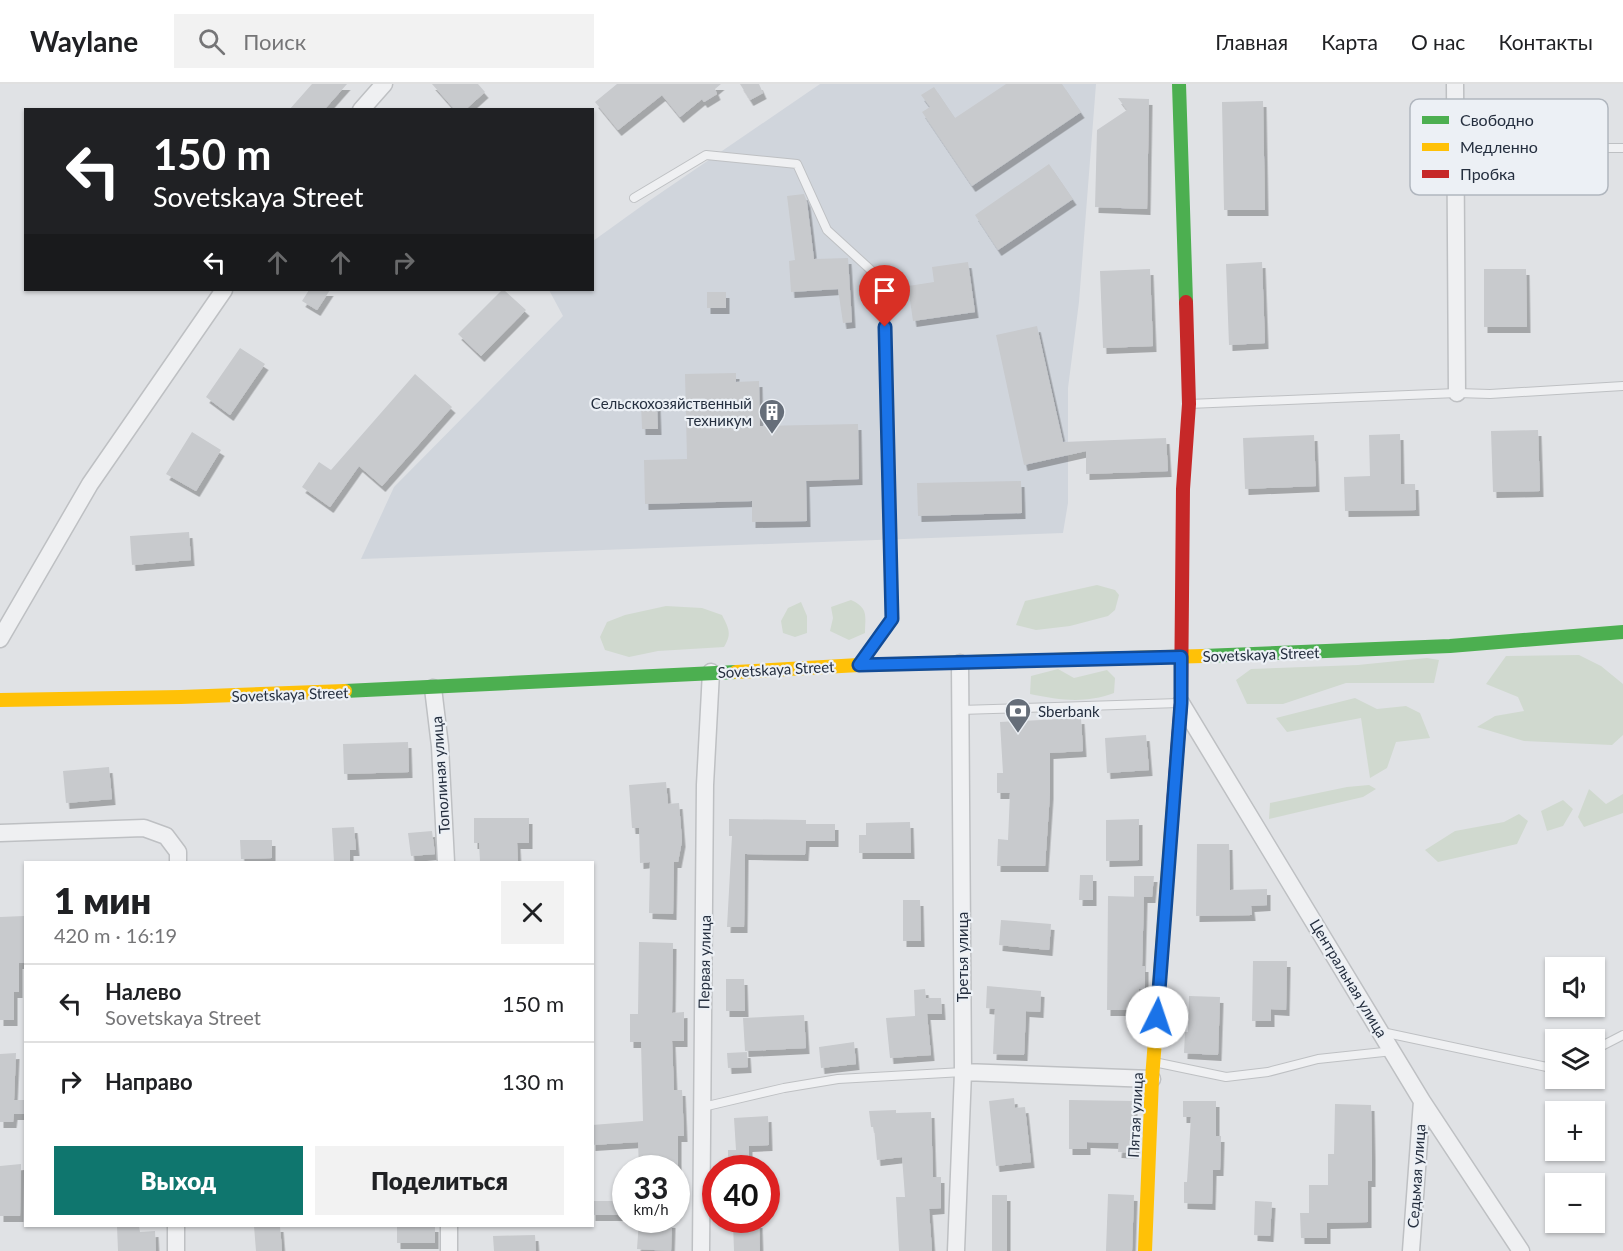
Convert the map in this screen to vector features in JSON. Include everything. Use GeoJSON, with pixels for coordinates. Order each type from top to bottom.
{"type":"FeatureCollection","features":[{"type":"Feature","properties":{"kind":"main road","name":"Пятая улица"},"geometry":{"type":"LineString","coordinates":[[1145,1251],[1153,1071],[1181,703],[1182,489],[1188,404],[1179,84]]}},
{"type":"Feature","properties":{"kind":"main road","name":"Sovetskaya Street"},"geometry":{"type":"LineString","coordinates":[[0,700],[181,697],[433,688],[859,665],[1181,657],[1450,646],[1623,632]]}},
{"type":"Feature","properties":{"kind":"street"},"geometry":{"type":"LineString","coordinates":[[363,108],[384,84]]}},
{"type":"Feature","properties":{"kind":"street"},"geometry":{"type":"LineString","coordinates":[[1455,195],[1457,393]]}},
{"type":"Feature","properties":{"kind":"street"},"geometry":{"type":"LineString","coordinates":[[0,639],[90,484],[223,291]]}},
{"type":"Feature","properties":{"kind":"street","name":"Третья улица"},"geometry":{"type":"LineString","coordinates":[[956,1251],[963,1072],[960,663]]}},
{"type":"Feature","properties":{"kind":"street","name":"Первая улица"},"geometry":{"type":"LineString","coordinates":[[702,1251],[705,786],[711,672]]}},
{"type":"Feature","properties":{"kind":"street","name":"Тополиная улица"},"geometry":{"type":"LineString","coordinates":[[433,688],[440,746],[446,861]]}},
{"type":"Feature","properties":{"kind":"street","name":"Центральная улица"},"geometry":{"type":"LineString","coordinates":[[1181,703],[1422,1101],[1521,1251]]}},
{"type":"Feature","properties":{"kind":"street"},"geometry":{"type":"LineString","coordinates":[[0,833],[144,828],[166,836],[178,857]]}},
{"type":"Feature","properties":{"kind":"street"},"geometry":{"type":"LineString","coordinates":[[963,1072],[1153,1071]]}},
{"type":"Feature","properties":{"kind":"street","name":"Седьмая улица"},"geometry":{"type":"LineString","coordinates":[[1411,1251],[1422,1101]]}},
{"type":"Feature","properties":{"kind":"street"},"geometry":{"type":"LineString","coordinates":[[176,1227],[176,1251]]}},
{"type":"Feature","properties":{"kind":"street"},"geometry":{"type":"LineString","coordinates":[[449,1227],[449,1251]]}},
{"type":"Feature","properties":{"kind":"lane"},"geometry":{"type":"LineString","coordinates":[[634,198],[706,155],[797,164],[826,230],[884,282],[892,619],[859,665]]}},
{"type":"Feature","properties":{"kind":"lane"},"geometry":{"type":"LineString","coordinates":[[1188,404],[1457,393],[1490,394],[1623,386]]}},
{"type":"Feature","properties":{"kind":"lane"},"geometry":{"type":"LineString","coordinates":[[960,710],[1181,703]]}},
{"type":"Feature","properties":{"kind":"lane"},"geometry":{"type":"LineString","coordinates":[[1382,1032],[1545,1068]]}},
{"type":"Feature","properties":{"kind":"lane"},"geometry":{"type":"LineString","coordinates":[[1605,1044],[1623,1035]]}},
{"type":"Feature","properties":{"kind":"lane"},"geometry":{"type":"LineString","coordinates":[[1153,1071],[1226,1077],[1268,1072],[1318,1059],[1393,1051]]}},
{"type":"Feature","properties":{"kind":"lane"},"geometry":{"type":"LineString","coordinates":[[703,1107],[784,1088],[838,1079],[963,1072]]}},
{"type":"Feature","properties":{"kind":"shaded area"},"geometry":{"type":"Polygon","coordinates":[[[820,84],[1096,84],[1079,302],[1068,388],[1068,503],[1063,533],[361,559],[394,487],[563,316],[550,291],[594,291],[594,240],[820,84]]]}},
{"type":"Feature","properties":{"kind":"shaded area"},"geometry":{"type":"Polygon","coordinates":[[[1097,585],[1115,590],[1119,595],[1115,610],[1108,616],[1070,626],[1036,630],[1016,625],[1025,601],[1097,585]]]}},
{"type":"Feature","properties":{"kind":"shaded area"},"geometry":{"type":"Polygon","coordinates":[[[851,600],[861,606],[865,613],[865,633],[849,640],[830,631],[833,618],[831,607],[851,600]]]}},
{"type":"Feature","properties":{"kind":"shaded area"},"geometry":{"type":"Polygon","coordinates":[[[801,602],[807,616],[807,633],[795,637],[783,633],[781,621],[788,608],[801,602]]]}},
{"type":"Feature","properties":{"kind":"shaded area"},"geometry":{"type":"Polygon","coordinates":[[[666,606],[702,608],[722,615],[729,631],[724,647],[658,651],[629,657],[605,650],[600,637],[607,622],[625,615],[666,606]]]}},
{"type":"Feature","properties":{"kind":"shaded area"},"geometry":{"type":"Polygon","coordinates":[[[1579,655],[1601,666],[1623,684],[1623,735],[1612,745],[1524,741],[1477,727],[1495,716],[1524,711],[1518,697],[1486,684],[1506,656],[1579,655]]]}},
{"type":"Feature","properties":{"kind":"shaded area"},"geometry":{"type":"Polygon","coordinates":[[[1427,658],[1439,660],[1434,683],[1346,683],[1283,704],[1247,704],[1236,680],[1251,669],[1358,665],[1427,658]]]}},
{"type":"Feature","properties":{"kind":"shaded area"},"geometry":{"type":"Polygon","coordinates":[[[1058,669],[1074,678],[1107,670],[1115,678],[1114,693],[1082,700],[1030,694],[1031,676],[1058,669]]]}},
{"type":"Feature","properties":{"kind":"shaded area"},"geometry":{"type":"Polygon","coordinates":[[[1355,698],[1377,709],[1406,706],[1420,713],[1430,738],[1396,742],[1387,768],[1370,778],[1361,718],[1287,732],[1276,718],[1355,698]]]}},
{"type":"Feature","properties":{"kind":"shaded area"},"geometry":{"type":"Polygon","coordinates":[[[1369,785],[1376,789],[1363,797],[1269,819],[1270,803],[1347,787],[1369,785]]]}},
{"type":"Feature","properties":{"kind":"shaded area"},"geometry":{"type":"Polygon","coordinates":[[[1589,789],[1606,804],[1623,794],[1623,813],[1584,827],[1578,817],[1589,789]]]}},
{"type":"Feature","properties":{"kind":"shaded area"},"geometry":{"type":"Polygon","coordinates":[[[1563,800],[1573,809],[1563,826],[1547,831],[1541,811],[1563,800]]]}},
{"type":"Feature","properties":{"kind":"shaded area"},"geometry":{"type":"Polygon","coordinates":[[[1519,814],[1528,821],[1517,844],[1438,862],[1425,850],[1455,831],[1504,822],[1519,814]]]}},
{"type":"Feature","properties":{"kind":"building"},"geometry":{"type":"Polygon","coordinates":[[[312,84],[347,84],[326,108],[291,108],[312,84]]]}},
{"type":"Feature","properties":{"kind":"building"},"geometry":{"type":"Polygon","coordinates":[[[432,84],[478,84],[485,92],[467,108],[453,108],[432,84]]]}},
{"type":"Feature","properties":{"kind":"building"},"geometry":{"type":"Polygon","coordinates":[[[617,84],[721,84],[715,89],[717,94],[704,102],[702,99],[680,117],[662,95],[618,130],[595,102],[617,84]]]}},
{"type":"Feature","properties":{"kind":"building"},"geometry":{"type":"Polygon","coordinates":[[[740,84],[759,84],[763,93],[750,100],[740,84]]]}},
{"type":"Feature","properties":{"kind":"building"},"geometry":{"type":"Polygon","coordinates":[[[1006,84],[1062,84],[1081,112],[972,186],[922,112],[930,107],[921,95],[934,87],[955,118],[1006,84]]]}},
{"type":"Feature","properties":{"kind":"building"},"geometry":{"type":"Polygon","coordinates":[[[1118,98],[1149,99],[1147,209],[1095,207],[1097,130],[1127,110],[1118,98]]]}},
{"type":"Feature","properties":{"kind":"building"},"geometry":{"type":"Polygon","coordinates":[[[1263,101],[1265,210],[1224,210],[1222,102],[1263,101]]]}},
{"type":"Feature","properties":{"kind":"building"},"geometry":{"type":"Polygon","coordinates":[[[1049,164],[1073,199],[998,250],[975,215],[1049,164]]]}},
{"type":"Feature","properties":{"kind":"building"},"geometry":{"type":"Polygon","coordinates":[[[804,194],[814,259],[848,258],[852,322],[843,323],[838,289],[791,292],[789,261],[795,260],[787,196],[804,194]]]}},
{"type":"Feature","properties":{"kind":"building"},"geometry":{"type":"Polygon","coordinates":[[[968,262],[975,312],[913,321],[908,286],[934,282],[932,267],[968,262]]]}},
{"type":"Feature","properties":{"kind":"building"},"geometry":{"type":"Polygon","coordinates":[[[1262,262],[1265,343],[1229,345],[1226,264],[1262,262]]]}},
{"type":"Feature","properties":{"kind":"building"},"geometry":{"type":"Polygon","coordinates":[[[1150,269],[1153,346],[1103,348],[1100,271],[1150,269]]]}},
{"type":"Feature","properties":{"kind":"building"},"geometry":{"type":"Polygon","coordinates":[[[1484,269],[1526,269],[1527,327],[1484,327],[1484,269]]]}},
{"type":"Feature","properties":{"kind":"building"},"geometry":{"type":"Polygon","coordinates":[[[308,291],[329,291],[317,310],[302,301],[308,291]]]}},
{"type":"Feature","properties":{"kind":"building"},"geometry":{"type":"Polygon","coordinates":[[[501,291],[505,291],[526,310],[481,356],[458,334],[501,291]]]}},
{"type":"Feature","properties":{"kind":"building"},"geometry":{"type":"Polygon","coordinates":[[[707,292],[726,292],[726,308],[707,308],[707,292]]]}},
{"type":"Feature","properties":{"kind":"building"},"geometry":{"type":"Polygon","coordinates":[[[1037,326],[1063,442],[1166,438],[1168,471],[1086,474],[1086,451],[1024,465],[996,335],[1037,326]]]}},
{"type":"Feature","properties":{"kind":"building"},"geometry":{"type":"Polygon","coordinates":[[[240,348],[265,364],[230,415],[206,397],[240,348]]]}},
{"type":"Feature","properties":{"kind":"building","name":"Сельскохозяйственный техникум"},"geometry":{"type":"Polygon","coordinates":[[[736,373],[736,382],[759,381],[760,426],[858,424],[859,479],[806,481],[807,521],[752,522],[752,501],[645,504],[644,460],[687,459],[685,374],[736,373]]]}},
{"type":"Feature","properties":{"kind":"building"},"geometry":{"type":"Polygon","coordinates":[[[415,374],[452,407],[382,486],[359,466],[330,507],[302,487],[319,462],[331,470],[415,374]]]}},
{"type":"Feature","properties":{"kind":"building"},"geometry":{"type":"Polygon","coordinates":[[[641,403],[657,403],[658,429],[642,429],[641,403]]]}},
{"type":"Feature","properties":{"kind":"building"},"geometry":{"type":"Polygon","coordinates":[[[1538,430],[1540,491],[1493,492],[1491,431],[1538,430]]]}},
{"type":"Feature","properties":{"kind":"building"},"geometry":{"type":"Polygon","coordinates":[[[192,432],[221,450],[196,491],[166,474],[192,432]]]}},
{"type":"Feature","properties":{"kind":"building"},"geometry":{"type":"Polygon","coordinates":[[[1400,434],[1401,484],[1415,484],[1416,510],[1345,511],[1344,477],[1370,476],[1369,435],[1400,434]]]}},
{"type":"Feature","properties":{"kind":"building"},"geometry":{"type":"Polygon","coordinates":[[[1314,435],[1316,486],[1245,489],[1243,438],[1314,435]]]}},
{"type":"Feature","properties":{"kind":"building"},"geometry":{"type":"Polygon","coordinates":[[[1021,481],[1022,513],[918,516],[917,483],[1021,481]]]}},
{"type":"Feature","properties":{"kind":"building"},"geometry":{"type":"Polygon","coordinates":[[[189,532],[191,560],[132,565],[130,536],[189,532]]]}},
{"type":"Feature","properties":{"kind":"building"},"geometry":{"type":"Polygon","coordinates":[[[1081,718],[1083,751],[1050,753],[1045,866],[997,866],[998,839],[1008,840],[1010,793],[997,793],[997,773],[1003,773],[1000,722],[1081,718]]]}},
{"type":"Feature","properties":{"kind":"building"},"geometry":{"type":"Polygon","coordinates":[[[1146,735],[1149,770],[1107,773],[1105,738],[1146,735]]]}},
{"type":"Feature","properties":{"kind":"building"},"geometry":{"type":"Polygon","coordinates":[[[408,742],[409,772],[344,774],[343,744],[408,742]]]}},
{"type":"Feature","properties":{"kind":"building"},"geometry":{"type":"Polygon","coordinates":[[[109,767],[112,799],[66,803],[63,771],[109,767]]]}},
{"type":"Feature","properties":{"kind":"building"},"geometry":{"type":"Polygon","coordinates":[[[666,782],[668,804],[679,803],[682,841],[678,862],[674,862],[673,914],[649,913],[650,862],[640,863],[639,828],[632,828],[629,785],[666,782]]]}},
{"type":"Feature","properties":{"kind":"building"},"geometry":{"type":"Polygon","coordinates":[[[474,818],[529,818],[529,843],[517,843],[518,861],[480,861],[479,843],[474,843],[474,818]]]}},
{"type":"Feature","properties":{"kind":"building"},"geometry":{"type":"Polygon","coordinates":[[[729,819],[806,820],[806,824],[835,824],[835,841],[806,841],[805,855],[745,854],[744,927],[727,927],[732,836],[729,836],[729,819]]]}},
{"type":"Feature","properties":{"kind":"building"},"geometry":{"type":"Polygon","coordinates":[[[1139,819],[1139,860],[1106,861],[1106,820],[1139,819]]]}},
{"type":"Feature","properties":{"kind":"building"},"geometry":{"type":"Polygon","coordinates":[[[910,822],[911,853],[859,853],[859,835],[866,835],[866,823],[910,822]]]}},
{"type":"Feature","properties":{"kind":"building"},"geometry":{"type":"Polygon","coordinates":[[[354,827],[356,850],[350,850],[350,861],[334,861],[332,828],[354,827]]]}},
{"type":"Feature","properties":{"kind":"building"},"geometry":{"type":"Polygon","coordinates":[[[432,831],[435,854],[411,856],[408,833],[432,831]]]}},
{"type":"Feature","properties":{"kind":"building"},"geometry":{"type":"Polygon","coordinates":[[[240,840],[272,840],[272,858],[241,859],[240,840]]]}},
{"type":"Feature","properties":{"kind":"building"},"geometry":{"type":"Polygon","coordinates":[[[1197,844],[1229,844],[1230,890],[1267,889],[1267,905],[1251,906],[1252,915],[1196,916],[1197,844]]]}},
{"type":"Feature","properties":{"kind":"building"},"geometry":{"type":"Polygon","coordinates":[[[1080,875],[1093,875],[1093,900],[1079,900],[1080,875]]]}},
{"type":"Feature","properties":{"kind":"building"},"geometry":{"type":"Polygon","coordinates":[[[1134,876],[1154,876],[1152,897],[1134,897],[1134,876]]]}},
{"type":"Feature","properties":{"kind":"building"},"geometry":{"type":"Polygon","coordinates":[[[1108,896],[1144,897],[1142,966],[1145,966],[1145,989],[1139,989],[1139,1010],[1107,1010],[1108,896]]]}},
{"type":"Feature","properties":{"kind":"building"},"geometry":{"type":"Polygon","coordinates":[[[903,900],[920,900],[921,941],[903,941],[903,900]]]}},
{"type":"Feature","properties":{"kind":"building"},"geometry":{"type":"Polygon","coordinates":[[[24,916],[24,963],[19,963],[19,992],[14,992],[14,1020],[0,1020],[0,917],[24,916]]]}},
{"type":"Feature","properties":{"kind":"building"},"geometry":{"type":"Polygon","coordinates":[[[1001,920],[1051,924],[1049,950],[999,945],[1001,920]]]}},
{"type":"Feature","properties":{"kind":"building"},"geometry":{"type":"Polygon","coordinates":[[[639,942],[673,943],[672,1013],[684,1012],[684,1041],[672,1041],[674,1090],[682,1090],[684,1136],[678,1136],[678,1155],[638,1155],[638,1142],[594,1145],[594,1125],[643,1121],[641,1042],[630,1042],[630,1014],[638,1014],[639,942]]]}},
{"type":"Feature","properties":{"kind":"building"},"geometry":{"type":"Polygon","coordinates":[[[1253,961],[1287,961],[1286,1010],[1271,1009],[1271,1021],[1252,1021],[1253,961]]]}},
{"type":"Feature","properties":{"kind":"building"},"geometry":{"type":"Polygon","coordinates":[[[726,979],[744,979],[745,1011],[726,1011],[726,979]]]}},
{"type":"Feature","properties":{"kind":"building"},"geometry":{"type":"Polygon","coordinates":[[[987,986],[1041,991],[1040,1012],[1026,1011],[1024,1055],[993,1054],[995,1009],[986,1008],[987,986]]]}},
{"type":"Feature","properties":{"kind":"building"},"geometry":{"type":"Polygon","coordinates":[[[925,989],[926,998],[941,998],[942,1014],[927,1014],[931,1055],[890,1058],[886,1018],[915,1016],[914,990],[925,989]]]}},
{"type":"Feature","properties":{"kind":"building"},"geometry":{"type":"Polygon","coordinates":[[[1189,996],[1220,997],[1218,1055],[1184,1053],[1185,1032],[1188,1032],[1189,996]]]}},
{"type":"Feature","properties":{"kind":"building"},"geometry":{"type":"Polygon","coordinates":[[[804,1015],[806,1048],[745,1051],[743,1018],[804,1015]]]}},
{"type":"Feature","properties":{"kind":"building"},"geometry":{"type":"Polygon","coordinates":[[[854,1042],[856,1064],[821,1068],[819,1047],[854,1042]]]}},
{"type":"Feature","properties":{"kind":"building"},"geometry":{"type":"Polygon","coordinates":[[[747,1052],[748,1067],[728,1068],[727,1053],[747,1052]]]}},
{"type":"Feature","properties":{"kind":"building"},"geometry":{"type":"Polygon","coordinates":[[[16,1053],[14,1100],[24,1100],[24,1114],[14,1114],[13,1122],[0,1122],[0,1054],[16,1053]]]}},
{"type":"Feature","properties":{"kind":"building"},"geometry":{"type":"Polygon","coordinates":[[[1014,1098],[1015,1108],[1025,1107],[1031,1162],[996,1166],[989,1101],[1014,1098]]]}},
{"type":"Feature","properties":{"kind":"building"},"geometry":{"type":"Polygon","coordinates":[[[1069,1100],[1134,1101],[1133,1136],[1136,1136],[1136,1153],[1118,1152],[1119,1143],[1087,1142],[1087,1149],[1069,1149],[1069,1100]]]}},
{"type":"Feature","properties":{"kind":"building"},"geometry":{"type":"Polygon","coordinates":[[[1183,1101],[1216,1101],[1216,1136],[1221,1136],[1220,1170],[1213,1170],[1212,1204],[1184,1203],[1191,1117],[1183,1117],[1183,1101]]]}},
{"type":"Feature","properties":{"kind":"building"},"geometry":{"type":"Polygon","coordinates":[[[1335,1104],[1371,1105],[1372,1181],[1368,1181],[1368,1222],[1327,1223],[1327,1238],[1301,1238],[1300,1213],[1309,1213],[1309,1185],[1328,1185],[1328,1154],[1334,1154],[1335,1104]]]}},
{"type":"Feature","properties":{"kind":"building"},"geometry":{"type":"Polygon","coordinates":[[[896,1110],[896,1113],[931,1112],[933,1177],[941,1177],[941,1208],[929,1209],[932,1251],[899,1251],[896,1197],[905,1197],[902,1157],[877,1160],[874,1127],[871,1127],[869,1111],[896,1110]]]}},
{"type":"Feature","properties":{"kind":"building"},"geometry":{"type":"Polygon","coordinates":[[[768,1116],[769,1145],[749,1146],[749,1155],[728,1155],[728,1150],[736,1150],[734,1118],[768,1116]]]}},
{"type":"Feature","properties":{"kind":"building"},"geometry":{"type":"Polygon","coordinates":[[[21,1164],[20,1216],[0,1216],[0,1166],[21,1164]]]}},
{"type":"Feature","properties":{"kind":"building"},"geometry":{"type":"Polygon","coordinates":[[[1108,1194],[1134,1195],[1132,1251],[1106,1251],[1108,1194]]]}},
{"type":"Feature","properties":{"kind":"building"},"geometry":{"type":"Polygon","coordinates":[[[992,1195],[1007,1195],[1007,1251],[992,1251],[992,1195]]]}},
{"type":"Feature","properties":{"kind":"building"},"geometry":{"type":"Polygon","coordinates":[[[594,1201],[612,1201],[612,1215],[594,1215],[594,1201]]]}},
{"type":"Feature","properties":{"kind":"building"},"geometry":{"type":"Polygon","coordinates":[[[1255,1201],[1272,1202],[1270,1236],[1254,1235],[1255,1201]]]}},
{"type":"Feature","properties":{"kind":"building"},"geometry":{"type":"Polygon","coordinates":[[[117,1227],[139,1227],[140,1232],[155,1231],[156,1251],[118,1251],[117,1227]]]}},
{"type":"Feature","properties":{"kind":"building"},"geometry":{"type":"Polygon","coordinates":[[[254,1227],[280,1227],[282,1251],[256,1251],[254,1227]]]}},
{"type":"Feature","properties":{"kind":"building"},"geometry":{"type":"Polygon","coordinates":[[[397,1227],[435,1227],[435,1243],[397,1243],[397,1227]]]}},
{"type":"Feature","properties":{"kind":"building"},"geometry":{"type":"Polygon","coordinates":[[[638,1233],[672,1233],[671,1251],[637,1249],[638,1233]]]}},
{"type":"Feature","properties":{"kind":"building"},"geometry":{"type":"Polygon","coordinates":[[[733,1233],[759,1233],[760,1251],[734,1251],[733,1233]]]}},
{"type":"Feature","properties":{"kind":"building"},"geometry":{"type":"Polygon","coordinates":[[[535,1235],[536,1251],[494,1251],[493,1236],[535,1235]]]}},
{"type":"Feature","properties":{"kind":"traffic: fast"},"geometry":{"type":"LineString","coordinates":[[1179,84],[1186,302]]}},
{"type":"Feature","properties":{"kind":"traffic: fast"},"geometry":{"type":"LineString","coordinates":[[1203,656],[1450,646],[1623,632]]}},
{"type":"Feature","properties":{"kind":"traffic: fast"},"geometry":{"type":"LineString","coordinates":[[345,691],[736,672]]}},
{"type":"Feature","properties":{"kind":"traffic: slow"},"geometry":{"type":"LineString","coordinates":[[736,672],[859,665],[1203,656]]}},
{"type":"Feature","properties":{"kind":"traffic: slow"},"geometry":{"type":"LineString","coordinates":[[0,700],[345,691]]}},
{"type":"Feature","properties":{"kind":"traffic: slow"},"geometry":{"type":"LineString","coordinates":[[1145,1251],[1152,1079],[1173,805]]}},
{"type":"Feature","properties":{"kind":"traffic: jam"},"geometry":{"type":"LineString","coordinates":[[1173,805],[1181,703],[1183,489],[1189,404],[1186,302]]}},
{"type":"Feature","properties":{"kind":"place","name":"Сельскохозяйственный техникум"},"geometry":{"type":"Point","coordinates":[772,435]}},
{"type":"Feature","properties":{"kind":"place","name":"Sberbank"},"geometry":{"type":"Point","coordinates":[1018,734]}},
{"type":"Feature","properties":{"kind":"route"},"geometry":{"type":"LineString","coordinates":[[885,327],[892,619],[859,665],[1181,657],[1181,703],[1157,1017]]}}]}
